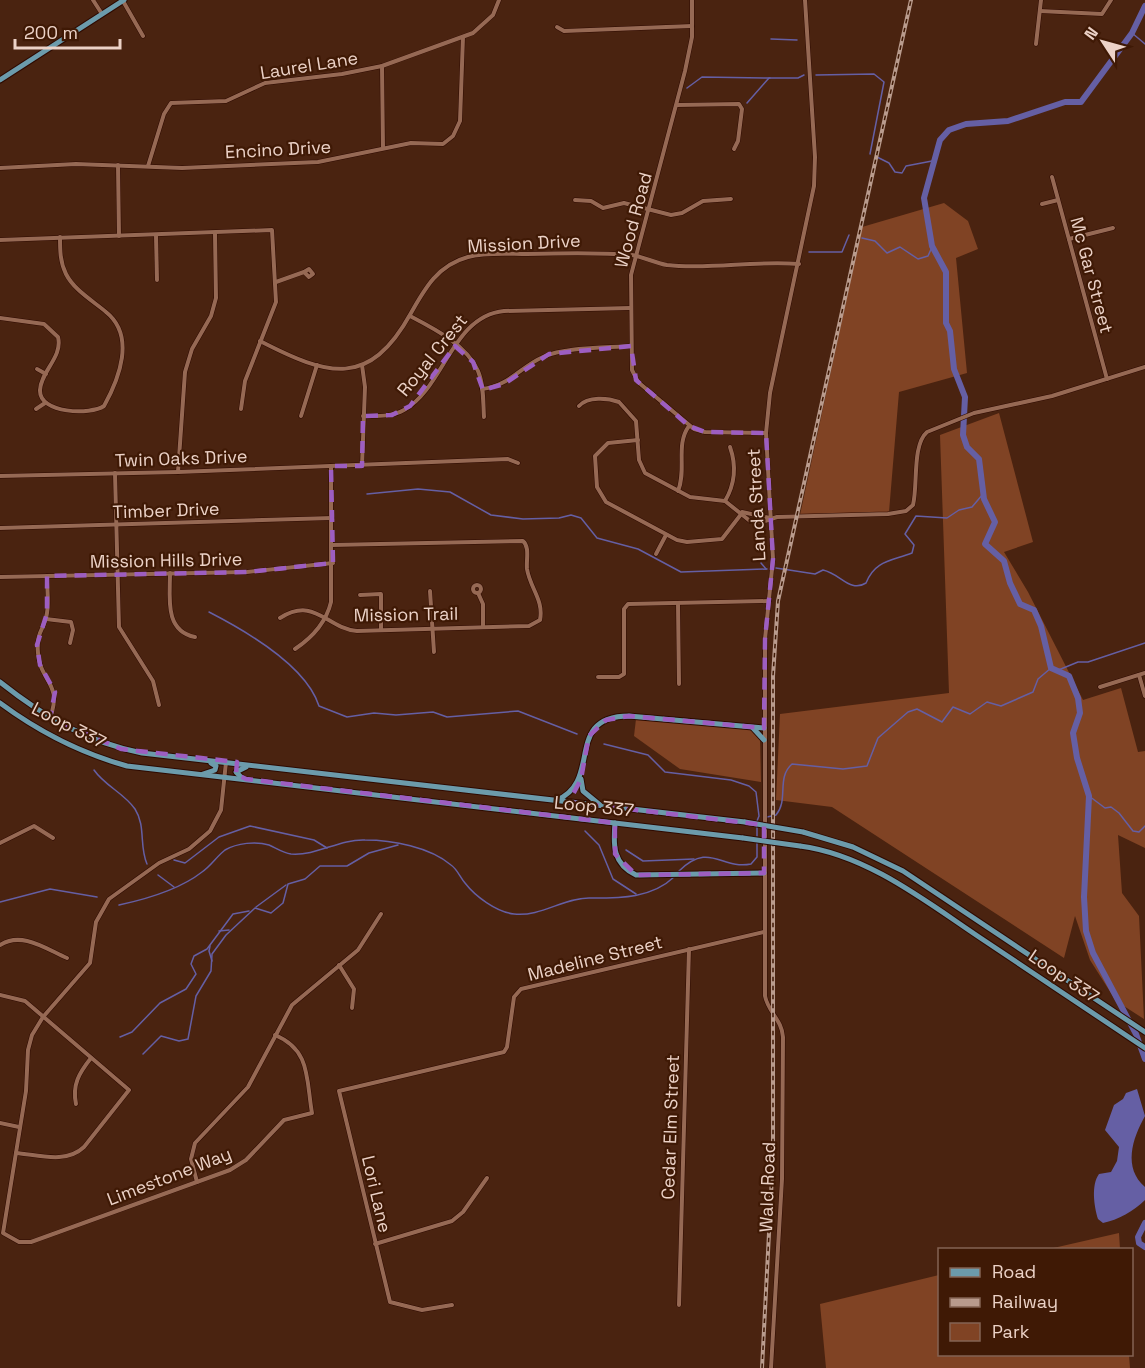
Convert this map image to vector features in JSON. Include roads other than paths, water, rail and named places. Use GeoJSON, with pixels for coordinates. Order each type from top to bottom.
{"type":"FeatureCollection","features":[{"type":"Feature","properties":{"kind":"main road"},"geometry":{"type":"LineString","coordinates":[[0,80],[123,0]]}},
{"type":"Feature","properties":{"kind":"main road","name":"Loop 337"},"geometry":{"type":"LineString","coordinates":[[0,682],[50,718],[88,738],[120,749],[226,761],[257,767],[745,822],[834,840],[873,856],[915,879],[1145,1032]]}},
{"type":"Feature","properties":{"kind":"main road","name":"Loop 337"},"geometry":{"type":"LineString","coordinates":[[0,703],[40,730],[99,758],[128,766],[742,838],[827,852],[866,866],[908,890],[1145,1048]]}},
{"type":"Feature","properties":{"kind":"main road"},"geometry":{"type":"LineString","coordinates":[[602,806],[584,791],[581,779],[589,736],[599,724],[611,718],[629,716],[764,728]]}},
{"type":"Feature","properties":{"kind":"main road"},"geometry":{"type":"LineString","coordinates":[[748,726],[758,732],[764,740]]}},
{"type":"Feature","properties":{"kind":"main road"},"geometry":{"type":"LineString","coordinates":[[190,775],[208,774],[215,770],[214,764],[205,760]]}},
{"type":"Feature","properties":{"kind":"main road"},"geometry":{"type":"LineString","coordinates":[[246,779],[236,774],[238,769],[257,767]]}},
{"type":"Feature","properties":{"kind":"main road"},"geometry":{"type":"LineString","coordinates":[[555,801],[568,795],[581,779]]}},
{"type":"Feature","properties":{"kind":"main road"},"geometry":{"type":"LineString","coordinates":[[615,823],[615,854],[628,871],[636,875],[764,873]]}},
{"type":"Feature","properties":{"kind":"main road"},"geometry":{"type":"LineString","coordinates":[[827,852],[821,848],[820,842],[826,839],[834,840]]}},
{"type":"Feature","properties":{"kind":"street"},"geometry":{"type":"LineString","coordinates":[[93,0],[102,14]]}},
{"type":"Feature","properties":{"kind":"street"},"geometry":{"type":"LineString","coordinates":[[123,0],[143,36]]}},
{"type":"Feature","properties":{"kind":"street","name":"Laurel Lane"},"geometry":{"type":"LineString","coordinates":[[148,166],[165,110],[173,102],[226,101],[265,83],[342,74],[382,66],[473,33],[489,20],[499,0]]}},
{"type":"Feature","properties":{"kind":"street","name":"Wood Road"},"geometry":{"type":"LineString","coordinates":[[689,426],[636,380],[632,370],[630,308],[635,256],[677,105],[692,26],[692,0]]}},
{"type":"Feature","properties":{"kind":"street","name":"Landa Street"},"geometry":{"type":"LineString","coordinates":[[772,1011],[765,996],[765,639],[773,571],[766,433],[770,393],[810,210],[815,170],[805,0]]}},
{"type":"Feature","properties":{"kind":"street"},"geometry":{"type":"LineString","coordinates":[[1036,44],[1041,0]]}},
{"type":"Feature","properties":{"kind":"street"},"geometry":{"type":"LineString","coordinates":[[1040,11],[1102,14],[1111,0]]}},
{"type":"Feature","properties":{"kind":"street"},"geometry":{"type":"LineString","coordinates":[[557,27],[564,31],[692,26]]}},
{"type":"Feature","properties":{"kind":"street","name":"Encino Drive"},"geometry":{"type":"LineString","coordinates":[[0,168],[76,164],[182,168],[318,162],[414,142],[438,145],[453,136],[460,121],[463,38]]}},
{"type":"Feature","properties":{"kind":"street"},"geometry":{"type":"LineString","coordinates":[[382,66],[383,148]]}},
{"type":"Feature","properties":{"kind":"street"},"geometry":{"type":"LineString","coordinates":[[677,105],[739,104],[742,109],[738,141],[734,149]]}},
{"type":"Feature","properties":{"kind":"street"},"geometry":{"type":"LineString","coordinates":[[118,165],[119,236]]}},
{"type":"Feature","properties":{"kind":"street","name":"Mc Gar Street"},"geometry":{"type":"LineString","coordinates":[[1052,177],[1107,379]]}},
{"type":"Feature","properties":{"kind":"street"},"geometry":{"type":"LineString","coordinates":[[575,200],[591,201],[603,208],[624,202],[649,210],[678,215],[703,201],[730,199]]}},
{"type":"Feature","properties":{"kind":"street"},"geometry":{"type":"LineString","coordinates":[[1042,204],[1058,200]]}},
{"type":"Feature","properties":{"kind":"street"},"geometry":{"type":"LineString","coordinates":[[1069,239],[1113,228]]}},
{"type":"Feature","properties":{"kind":"street"},"geometry":{"type":"LineString","coordinates":[[0,240],[214,234],[272,230],[276,302],[245,381],[241,409]]}},
{"type":"Feature","properties":{"kind":"street"},"geometry":{"type":"LineString","coordinates":[[178,472],[178,437],[186,364],[211,316],[216,298],[214,234]]}},
{"type":"Feature","properties":{"kind":"street"},"geometry":{"type":"LineString","coordinates":[[156,235],[157,280]]}},
{"type":"Feature","properties":{"kind":"street"},"geometry":{"type":"LineString","coordinates":[[0,318],[45,324],[56,334],[58,349],[40,390],[45,403],[58,410],[102,408],[119,375],[122,362],[118,328],[109,314],[69,280],[60,259],[60,237]]}},
{"type":"Feature","properties":{"kind":"street","name":"Mission Drive"},"geometry":{"type":"LineString","coordinates":[[260,341],[280,352],[337,371],[362,365],[379,357],[410,316],[433,278],[453,263],[470,256],[580,253],[635,256],[666,265],[799,264]]}},
{"type":"Feature","properties":{"kind":"street"},"geometry":{"type":"LineString","coordinates":[[276,282],[304,272]]}},
{"type":"Feature","properties":{"kind":"street","name":"Royal Crest"},"geometry":{"type":"LineString","coordinates":[[363,416],[392,415],[410,406],[477,320],[498,311],[630,308]]}},
{"type":"Feature","properties":{"kind":"street"},"geometry":{"type":"LineString","coordinates":[[410,316],[432,327],[476,366],[482,389],[484,417]]}},
{"type":"Feature","properties":{"kind":"street"},"geometry":{"type":"LineString","coordinates":[[482,389],[504,384],[536,360],[549,354],[631,346]]}},
{"type":"Feature","properties":{"kind":"street"},"geometry":{"type":"LineString","coordinates":[[301,416],[317,365]]}},
{"type":"Feature","properties":{"kind":"street"},"geometry":{"type":"LineString","coordinates":[[362,365],[362,466]]}},
{"type":"Feature","properties":{"kind":"street"},"geometry":{"type":"LineString","coordinates":[[742,512],[745,518],[762,522],[781,517],[888,514],[909,510],[914,501],[920,440],[927,432],[968,415],[1052,396],[1145,368]]}},
{"type":"Feature","properties":{"kind":"street"},"geometry":{"type":"LineString","coordinates":[[37,369],[46,374]]}},
{"type":"Feature","properties":{"kind":"street"},"geometry":{"type":"LineString","coordinates":[[579,406],[585,401],[599,399],[619,402],[636,421],[642,471],[690,497],[711,497],[725,501],[742,512],[771,518]]}},
{"type":"Feature","properties":{"kind":"street"},"geometry":{"type":"LineString","coordinates":[[36,410],[45,403]]}},
{"type":"Feature","properties":{"kind":"street"},"geometry":{"type":"LineString","coordinates":[[678,491],[681,480],[682,436],[689,426],[705,432],[766,433]]}},
{"type":"Feature","properties":{"kind":"street"},"geometry":{"type":"LineString","coordinates":[[638,440],[613,442],[601,447],[595,460],[597,487],[611,505],[666,535],[684,542],[719,540],[728,534],[742,512]]}},
{"type":"Feature","properties":{"kind":"street"},"geometry":{"type":"LineString","coordinates":[[725,501],[734,484],[734,459],[730,447]]}},
{"type":"Feature","properties":{"kind":"street","name":"Twin Oaks Drive"},"geometry":{"type":"LineString","coordinates":[[0,476],[362,466],[508,459],[518,463]]}},
{"type":"Feature","properties":{"kind":"street"},"geometry":{"type":"LineString","coordinates":[[295,649],[313,634],[327,617],[333,593],[331,466]]}},
{"type":"Feature","properties":{"kind":"street"},"geometry":{"type":"LineString","coordinates":[[116,474],[120,631],[153,681],[159,705]]}},
{"type":"Feature","properties":{"kind":"street"},"geometry":{"type":"LineString","coordinates":[[752,521],[754,514]]}},
{"type":"Feature","properties":{"kind":"street","name":"Timber Drive"},"geometry":{"type":"LineString","coordinates":[[0,528],[332,518]]}},
{"type":"Feature","properties":{"kind":"street"},"geometry":{"type":"LineString","coordinates":[[656,554],[666,535]]}},
{"type":"Feature","properties":{"kind":"street","name":"Mission Trail"},"geometry":{"type":"LineString","coordinates":[[280,618],[303,610],[327,617],[345,629],[529,626],[538,623],[541,604],[529,575],[525,542],[332,545]]}},
{"type":"Feature","properties":{"kind":"street","name":"Mission Hills Drive"},"geometry":{"type":"LineString","coordinates":[[0,577],[247,572],[333,563]]}},
{"type":"Feature","properties":{"kind":"street"},"geometry":{"type":"LineString","coordinates":[[170,573],[172,620],[182,633],[195,637]]}},
{"type":"Feature","properties":{"kind":"street"},"geometry":{"type":"LineString","coordinates":[[47,576],[46,619],[36,631],[39,662],[56,696],[50,718]]}},
{"type":"Feature","properties":{"kind":"street"},"geometry":{"type":"LineString","coordinates":[[430,591],[434,652]]}},
{"type":"Feature","properties":{"kind":"street"},"geometry":{"type":"LineString","coordinates":[[478,593],[483,604],[483,627]]}},
{"type":"Feature","properties":{"kind":"street"},"geometry":{"type":"LineString","coordinates":[[360,595],[381,594],[381,629]]}},
{"type":"Feature","properties":{"kind":"street"},"geometry":{"type":"LineString","coordinates":[[598,677],[619,677],[624,674],[626,606],[769,601]]}},
{"type":"Feature","properties":{"kind":"street"},"geometry":{"type":"LineString","coordinates":[[678,603],[679,684]]}},
{"type":"Feature","properties":{"kind":"street"},"geometry":{"type":"LineString","coordinates":[[46,619],[71,622],[73,630],[70,643]]}},
{"type":"Feature","properties":{"kind":"street"},"geometry":{"type":"LineString","coordinates":[[1100,687],[1145,673]]}},
{"type":"Feature","properties":{"kind":"street"},"geometry":{"type":"LineString","coordinates":[[1139,675],[1145,696]]}},
{"type":"Feature","properties":{"kind":"street"},"geometry":{"type":"LineString","coordinates":[[0,995],[20,999],[43,1017],[129,1090],[84,1147],[75,1154],[63,1158],[16,1153],[26,1091],[28,1050],[32,1035],[43,1017],[90,963],[96,922],[109,899],[159,863],[189,849],[210,831],[220,810],[226,761]]}},
{"type":"Feature","properties":{"kind":"street"},"geometry":{"type":"LineString","coordinates":[[0,843],[34,826],[53,838]]}},
{"type":"Feature","properties":{"kind":"street"},"geometry":{"type":"LineString","coordinates":[[197,1182],[191,1159],[195,1143],[248,1087],[292,1005],[362,946],[381,914]]}},
{"type":"Feature","properties":{"kind":"street","name":"Madeline Street"},"geometry":{"type":"LineString","coordinates":[[339,1091],[503,1053],[507,1047],[514,997],[519,991],[765,932]]}},
{"type":"Feature","properties":{"kind":"street"},"geometry":{"type":"LineString","coordinates":[[0,945],[9,940],[22,939],[67,958]]}},
{"type":"Feature","properties":{"kind":"street","name":"Cedar Elm Street"},"geometry":{"type":"LineString","coordinates":[[679,1305],[689,949]]}},
{"type":"Feature","properties":{"kind":"street"},"geometry":{"type":"LineString","coordinates":[[339,965],[354,989],[352,1008]]}},
{"type":"Feature","properties":{"kind":"street","name":"Wald Road"},"geometry":{"type":"LineString","coordinates":[[771,1368],[782,1179],[783,1037],[780,1023],[772,1011]]}},
{"type":"Feature","properties":{"kind":"street","name":"Limestone Way"},"geometry":{"type":"LineString","coordinates":[[16,1153],[3,1233],[19,1242],[31,1242],[241,1164],[284,1120],[312,1113],[300,1053],[290,1042],[275,1035]]}},
{"type":"Feature","properties":{"kind":"street"},"geometry":{"type":"LineString","coordinates":[[76,1104],[74,1094],[76,1080],[91,1058]]}},
{"type":"Feature","properties":{"kind":"street","name":"Lori Lane"},"geometry":{"type":"LineString","coordinates":[[339,1091],[390,1302],[422,1310],[452,1305]]}},
{"type":"Feature","properties":{"kind":"street"},"geometry":{"type":"LineString","coordinates":[[0,1123],[19,1127]]}},
{"type":"Feature","properties":{"kind":"street"},"geometry":{"type":"LineString","coordinates":[[375,1244],[452,1221],[464,1212],[487,1178]]}},
{"type":"Feature","properties":{"kind":"waterway"},"geometry":{"type":"LineString","coordinates":[[1145,6],[1132,33],[1081,102],[1065,102],[1008,121],[966,124],[949,130],[940,140],[924,198],[932,246],[946,272],[946,323],[950,331],[954,369],[965,397],[963,435],[967,447],[979,459],[984,499],[995,522],[985,544],[1004,561],[1010,583],[1020,604],[1034,610],[1041,626],[1051,668],[1069,676],[1078,698],[1080,713],[1073,733],[1077,758],[1089,796],[1084,897],[1086,931],[1093,953],[1136,1034],[1145,1059]]}},
{"type":"Feature","properties":{"kind":"waterway"},"geometry":{"type":"LineString","coordinates":[[1132,33],[1145,44]]}},
{"type":"Feature","properties":{"kind":"waterway"},"geometry":{"type":"LineString","coordinates":[[771,39],[797,40]]}},
{"type":"Feature","properties":{"kind":"waterway"},"geometry":{"type":"LineString","coordinates":[[816,75],[874,74],[884,82],[870,154]]}},
{"type":"Feature","properties":{"kind":"waterway"},"geometry":{"type":"LineString","coordinates":[[747,103],[769,78],[798,78],[804,75]]}},
{"type":"Feature","properties":{"kind":"waterway"},"geometry":{"type":"LineString","coordinates":[[687,88],[702,77],[770,78]]}},
{"type":"Feature","properties":{"kind":"waterway"},"geometry":{"type":"LineString","coordinates":[[877,157],[889,163],[895,172],[902,173],[906,166],[932,161]]}},
{"type":"Feature","properties":{"kind":"waterway"},"geometry":{"type":"LineString","coordinates":[[809,252],[842,252],[849,235]]}},
{"type":"Feature","properties":{"kind":"waterway"},"geometry":{"type":"LineString","coordinates":[[862,238],[875,241],[887,253],[900,247],[918,259],[928,256],[932,247]]}},
{"type":"Feature","properties":{"kind":"waterway"},"geometry":{"type":"LineString","coordinates":[[367,494],[418,489],[450,492],[491,515],[523,519],[559,518],[571,515],[581,518],[597,538],[638,549],[681,572],[767,569]]}},
{"type":"Feature","properties":{"kind":"waterway"},"geometry":{"type":"LineString","coordinates":[[776,568],[815,574],[823,570],[855,586],[866,583],[879,566],[912,553],[914,545],[905,534],[916,516],[947,518],[959,510],[972,507],[983,494]]}},
{"type":"Feature","properties":{"kind":"waterway"},"geometry":{"type":"LineString","coordinates":[[761,563],[766,569]]}},
{"type":"Feature","properties":{"kind":"waterway"},"geometry":{"type":"LineString","coordinates":[[209,612],[257,639],[288,663],[302,677],[319,706],[347,717],[374,713],[396,715],[433,712],[447,717],[518,711],[577,734]]}},
{"type":"Feature","properties":{"kind":"waterway"},"geometry":{"type":"LineString","coordinates":[[1056,671],[1078,662],[1088,662],[1145,643]]}},
{"type":"Feature","properties":{"kind":"waterway"},"geometry":{"type":"LineString","coordinates":[[767,817],[776,815],[780,809],[783,782],[792,764],[843,769],[867,766],[878,738],[908,712],[917,709],[942,722],[953,707],[970,714],[987,702],[1001,706],[1033,692],[1038,679],[1051,668]]}},
{"type":"Feature","properties":{"kind":"waterway"},"geometry":{"type":"LineString","coordinates":[[604,744],[648,755],[665,772],[731,780],[749,786],[756,792],[759,816],[757,821]]}},
{"type":"Feature","properties":{"kind":"waterway"},"geometry":{"type":"LineString","coordinates":[[94,770],[135,809],[140,822],[147,864]]}},
{"type":"Feature","properties":{"kind":"waterway"},"geometry":{"type":"LineString","coordinates":[[1089,796],[1105,808],[1111,807],[1119,813],[1133,831],[1139,832],[1145,826]]}},
{"type":"Feature","properties":{"kind":"waterway"},"geometry":{"type":"LineString","coordinates":[[174,860],[185,863],[219,837],[250,826],[314,840],[327,848]]}},
{"type":"Feature","properties":{"kind":"waterway"},"geometry":{"type":"LineString","coordinates":[[757,826],[757,836]]}},
{"type":"Feature","properties":{"kind":"waterway"},"geometry":{"type":"LineString","coordinates":[[585,831],[599,845],[613,879],[636,894]]}},
{"type":"Feature","properties":{"kind":"waterway"},"geometry":{"type":"LineString","coordinates":[[119,905],[173,889],[202,872],[225,850],[241,844],[253,843],[269,845],[291,854],[310,853],[355,840],[387,841],[422,849],[453,867],[480,898],[493,907],[514,914],[533,913],[579,899],[634,896],[655,890],[674,877]]}},
{"type":"Feature","properties":{"kind":"waterway"},"geometry":{"type":"LineString","coordinates":[[679,871],[690,862],[707,857],[741,865],[751,864],[757,857],[757,841]]}},
{"type":"Feature","properties":{"kind":"waterway"},"geometry":{"type":"LineString","coordinates":[[143,1054],[161,1036],[179,1041],[188,1039],[196,996],[211,971],[212,954],[226,935],[255,908],[271,913],[283,903],[288,884],[305,879],[320,866],[347,866],[369,853],[398,845]]}},
{"type":"Feature","properties":{"kind":"waterway"},"geometry":{"type":"LineString","coordinates":[[626,850],[643,861],[694,859]]}},
{"type":"Feature","properties":{"kind":"waterway"},"geometry":{"type":"LineString","coordinates":[[158,875],[174,887]]}},
{"type":"Feature","properties":{"kind":"waterway"},"geometry":{"type":"LineString","coordinates":[[256,907],[286,885]]}},
{"type":"Feature","properties":{"kind":"waterway"},"geometry":{"type":"LineString","coordinates":[[0,902],[50,889],[97,897]]}},
{"type":"Feature","properties":{"kind":"waterway"},"geometry":{"type":"LineString","coordinates":[[120,1037],[132,1032],[160,1003],[186,989],[196,974],[191,964],[194,956],[207,949],[233,914],[249,911]]}},
{"type":"Feature","properties":{"kind":"waterway"},"geometry":{"type":"LineString","coordinates":[[219,931],[229,930]]}},
{"type":"Feature","properties":{"kind":"waterway"},"geometry":{"type":"LineString","coordinates":[[210,946],[212,961]]}},
{"type":"Feature","properties":{"kind":"waterway"},"geometry":{"type":"LineString","coordinates":[[1145,1223],[1138,1237],[1139,1243],[1145,1247]]}},
{"type":"Feature","properties":{"kind":"railway"},"geometry":{"type":"LineString","coordinates":[[762,1368],[773,1156],[773,676],[778,601],[911,0]]}}]}
